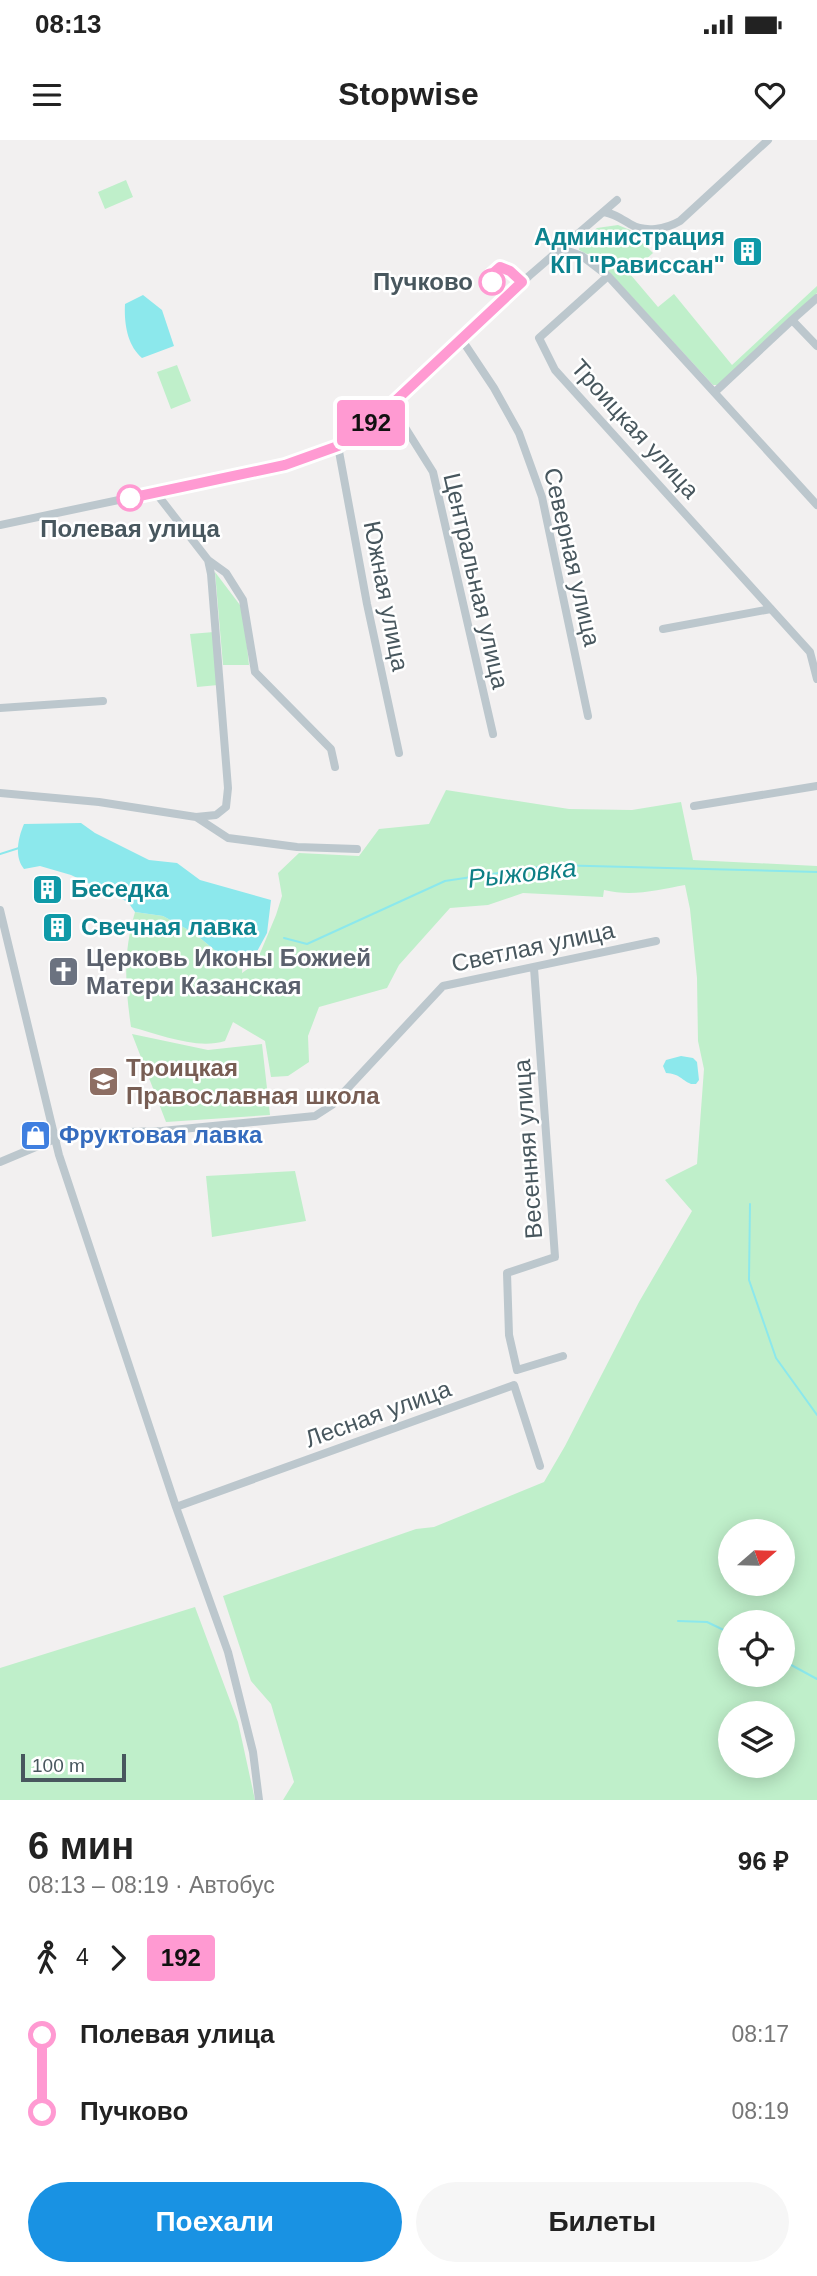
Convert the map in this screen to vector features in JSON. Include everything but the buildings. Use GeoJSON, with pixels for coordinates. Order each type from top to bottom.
{"type":"FeatureCollection","features":[{"type":"Feature","properties":{"kind":"street"},"geometry":{"type":"LineString","coordinates":[[604,212],[619,215],[632,226],[667,228],[680,221],[768,140]]}},
{"type":"Feature","properties":{"kind":"street"},"geometry":{"type":"LineString","coordinates":[[0,525],[285,465],[338,446],[368,426],[560,248],[617,200]]}},
{"type":"Feature","properties":{"kind":"street"},"geometry":{"type":"LineString","coordinates":[[560,248],[582,256],[605,273],[817,505]]}},
{"type":"Feature","properties":{"kind":"street","name":"Троицкая улица"},"geometry":{"type":"LineString","coordinates":[[605,273],[539,338],[555,370],[810,652],[817,679]]}},
{"type":"Feature","properties":{"kind":"street"},"geometry":{"type":"LineString","coordinates":[[715,392],[817,298]]}},
{"type":"Feature","properties":{"kind":"street"},"geometry":{"type":"LineString","coordinates":[[792,320],[817,346]]}},
{"type":"Feature","properties":{"kind":"street","name":"Северная улица"},"geometry":{"type":"LineString","coordinates":[[462,340],[494,388],[519,433],[542,497],[588,716]]}},
{"type":"Feature","properties":{"kind":"street","name":"Центральная улица"},"geometry":{"type":"LineString","coordinates":[[391,405],[433,472],[493,734]]}},
{"type":"Feature","properties":{"kind":"street","name":"Южная улица"},"geometry":{"type":"LineString","coordinates":[[338,446],[367,604],[399,753]]}},
{"type":"Feature","properties":{"kind":"street"},"geometry":{"type":"LineString","coordinates":[[156,493],[208,560],[226,573],[243,600],[255,672],[331,749],[335,767]]}},
{"type":"Feature","properties":{"kind":"street"},"geometry":{"type":"LineString","coordinates":[[0,793],[99,802],[196,817],[216,815],[226,807],[228,788],[215,610],[208,560]]}},
{"type":"Feature","properties":{"kind":"street"},"geometry":{"type":"LineString","coordinates":[[663,629],[771,608]]}},
{"type":"Feature","properties":{"kind":"street"},"geometry":{"type":"LineString","coordinates":[[0,708],[103,701]]}},
{"type":"Feature","properties":{"kind":"street"},"geometry":{"type":"LineString","coordinates":[[694,806],[817,786]]}},
{"type":"Feature","properties":{"kind":"street"},"geometry":{"type":"LineString","coordinates":[[196,817],[228,838],[297,847],[357,849]]}},
{"type":"Feature","properties":{"kind":"street"},"geometry":{"type":"LineString","coordinates":[[0,910],[54,1139],[176,1507],[228,1652],[253,1752],[259,1800]]}},
{"type":"Feature","properties":{"kind":"street","name":"Светлая улица"},"geometry":{"type":"LineString","coordinates":[[0,1162],[54,1139],[93,1132],[162,1131],[315,1116],[332,1105],[443,986],[656,941]]}},
{"type":"Feature","properties":{"kind":"street","name":"Весенняя улица"},"geometry":{"type":"LineString","coordinates":[[534,968],[555,1256],[507,1273],[509,1335],[517,1370],[563,1356]]}},
{"type":"Feature","properties":{"kind":"street","name":"Лесная улица"},"geometry":{"type":"LineString","coordinates":[[176,1507],[514,1385],[540,1466]]}},
{"type":"Feature","properties":{"kind":"green space"},"geometry":{"type":"Polygon","coordinates":[[[126,180],[133,197],[105,209],[98,192],[126,180]]]}},
{"type":"Feature","properties":{"kind":"green space"},"geometry":{"type":"Polygon","coordinates":[[[618,225],[630,230],[653,253],[630,274],[658,307],[674,294],[732,365],[817,286],[817,293],[718,385],[713,385],[608,271],[613,267],[610,262],[604,266],[599,262],[599,254],[587,254],[579,250],[580,242],[597,228],[618,225]]]}},
{"type":"Feature","properties":{"kind":"green space"},"geometry":{"type":"Polygon","coordinates":[[[177,365],[191,401],[171,409],[157,372],[177,365]]]}},
{"type":"Feature","properties":{"kind":"green space"},"geometry":{"type":"Polygon","coordinates":[[[215,572],[243,609],[249,665],[223,665],[215,572]]]}},
{"type":"Feature","properties":{"kind":"green space"},"geometry":{"type":"Polygon","coordinates":[[[214,632],[218,685],[197,687],[190,634],[214,632]]]}},
{"type":"Feature","properties":{"kind":"green space"},"geometry":{"type":"Polygon","coordinates":[[[446,790],[569,809],[632,810],[681,802],[693,860],[817,866],[817,1800],[283,1800],[294,1782],[271,1704],[251,1681],[223,1596],[416,1529],[434,1527],[544,1482],[639,1302],[692,1211],[665,1180],[697,1164],[704,1069],[698,1041],[697,978],[685,885],[635,893],[604,890],[603,897],[523,893],[488,905],[450,908],[399,965],[387,988],[319,1007],[308,1036],[309,1062],[288,1076],[271,1077],[265,1041],[233,1022],[225,1041],[202,1044],[131,1027],[126,969],[128,941],[135,912],[163,916],[194,933],[228,961],[243,961],[242,973],[256,963],[276,915],[282,896],[278,873],[299,853],[359,856],[379,829],[429,824],[446,790]]]}},
{"type":"Feature","properties":{"kind":"green space"},"geometry":{"type":"Polygon","coordinates":[[[132,1034],[208,1050],[262,1044],[270,1115],[166,1122],[132,1034]]]}},
{"type":"Feature","properties":{"kind":"green space"},"geometry":{"type":"Polygon","coordinates":[[[295,1171],[306,1221],[212,1237],[206,1176],[295,1171]]]}},
{"type":"Feature","properties":{"kind":"green space"},"geometry":{"type":"Polygon","coordinates":[[[195,1607],[238,1722],[255,1800],[0,1800],[0,1668],[195,1607]]]}},
{"type":"Feature","properties":{"kind":"water"},"geometry":{"type":"Polygon","coordinates":[[[143,295],[162,310],[174,346],[142,358],[130,340],[125,304],[143,295]]]}},
{"type":"Feature","properties":{"kind":"water"},"geometry":{"type":"Polygon","coordinates":[[[81,823],[149,860],[177,863],[200,880],[271,900],[267,933],[254,957],[243,961],[228,961],[194,933],[163,916],[135,912],[128,902],[71,875],[40,866],[24,869],[19,859],[18,847],[24,824],[81,823]]]}},
{"type":"Feature","properties":{"kind":"water"},"geometry":{"type":"Polygon","coordinates":[[[681,1056],[693,1058],[697,1062],[699,1080],[696,1084],[666,1073],[663,1066],[666,1060],[681,1056]]]}},
{"type":"Feature","properties":{"kind":"waterway"},"geometry":{"type":"LineString","coordinates":[[0,854],[19,848]]}},
{"type":"Feature","properties":{"kind":"waterway","name":"Рыжовка"},"geometry":{"type":"LineString","coordinates":[[284,938],[307,944],[445,881],[551,865],[817,872]]}},
{"type":"Feature","properties":{"kind":"waterway"},"geometry":{"type":"LineString","coordinates":[[750,1204],[749,1280],[776,1358],[817,1415]]}},
{"type":"Feature","properties":{"kind":"waterway"},"geometry":{"type":"LineString","coordinates":[[678,1621],[707,1622],[718,1627]]}},
{"type":"Feature","properties":{"kind":"waterway"},"geometry":{"type":"LineString","coordinates":[[795,1667],[817,1679]]}},
{"type":"Feature","properties":{"kind":"bus line","name":"192"},"geometry":{"type":"LineString","coordinates":[[130,498],[285,465],[338,446],[368,426],[522,282],[510,271],[500,267],[491,275],[492,282]]}},
{"type":"Feature","properties":{"kind":"place","name":"Администрация КП \"Рависсан\""},"geometry":{"type":"Point","coordinates":[748,251]}},
{"type":"Feature","properties":{"kind":"place","name":"Пучково"},"geometry":{"type":"Point","coordinates":[492,282]}},
{"type":"Feature","properties":{"kind":"place","name":"Полевая улица"},"geometry":{"type":"Point","coordinates":[130,498]}},
{"type":"Feature","properties":{"kind":"place","name":"Беседка"},"geometry":{"type":"Point","coordinates":[48,889]}},
{"type":"Feature","properties":{"kind":"place","name":"Свечная лавка"},"geometry":{"type":"Point","coordinates":[58,927]}},
{"type":"Feature","properties":{"kind":"place","name":"Церковь Иконы Божией Матери Казанская"},"geometry":{"type":"Point","coordinates":[63,972]}},
{"type":"Feature","properties":{"kind":"place","name":"Троицкая Православная школа"},"geometry":{"type":"Point","coordinates":[103,1082]}},
{"type":"Feature","properties":{"kind":"place","name":"Фруктовая лавка"},"geometry":{"type":"Point","coordinates":[36,1135]}}]}
